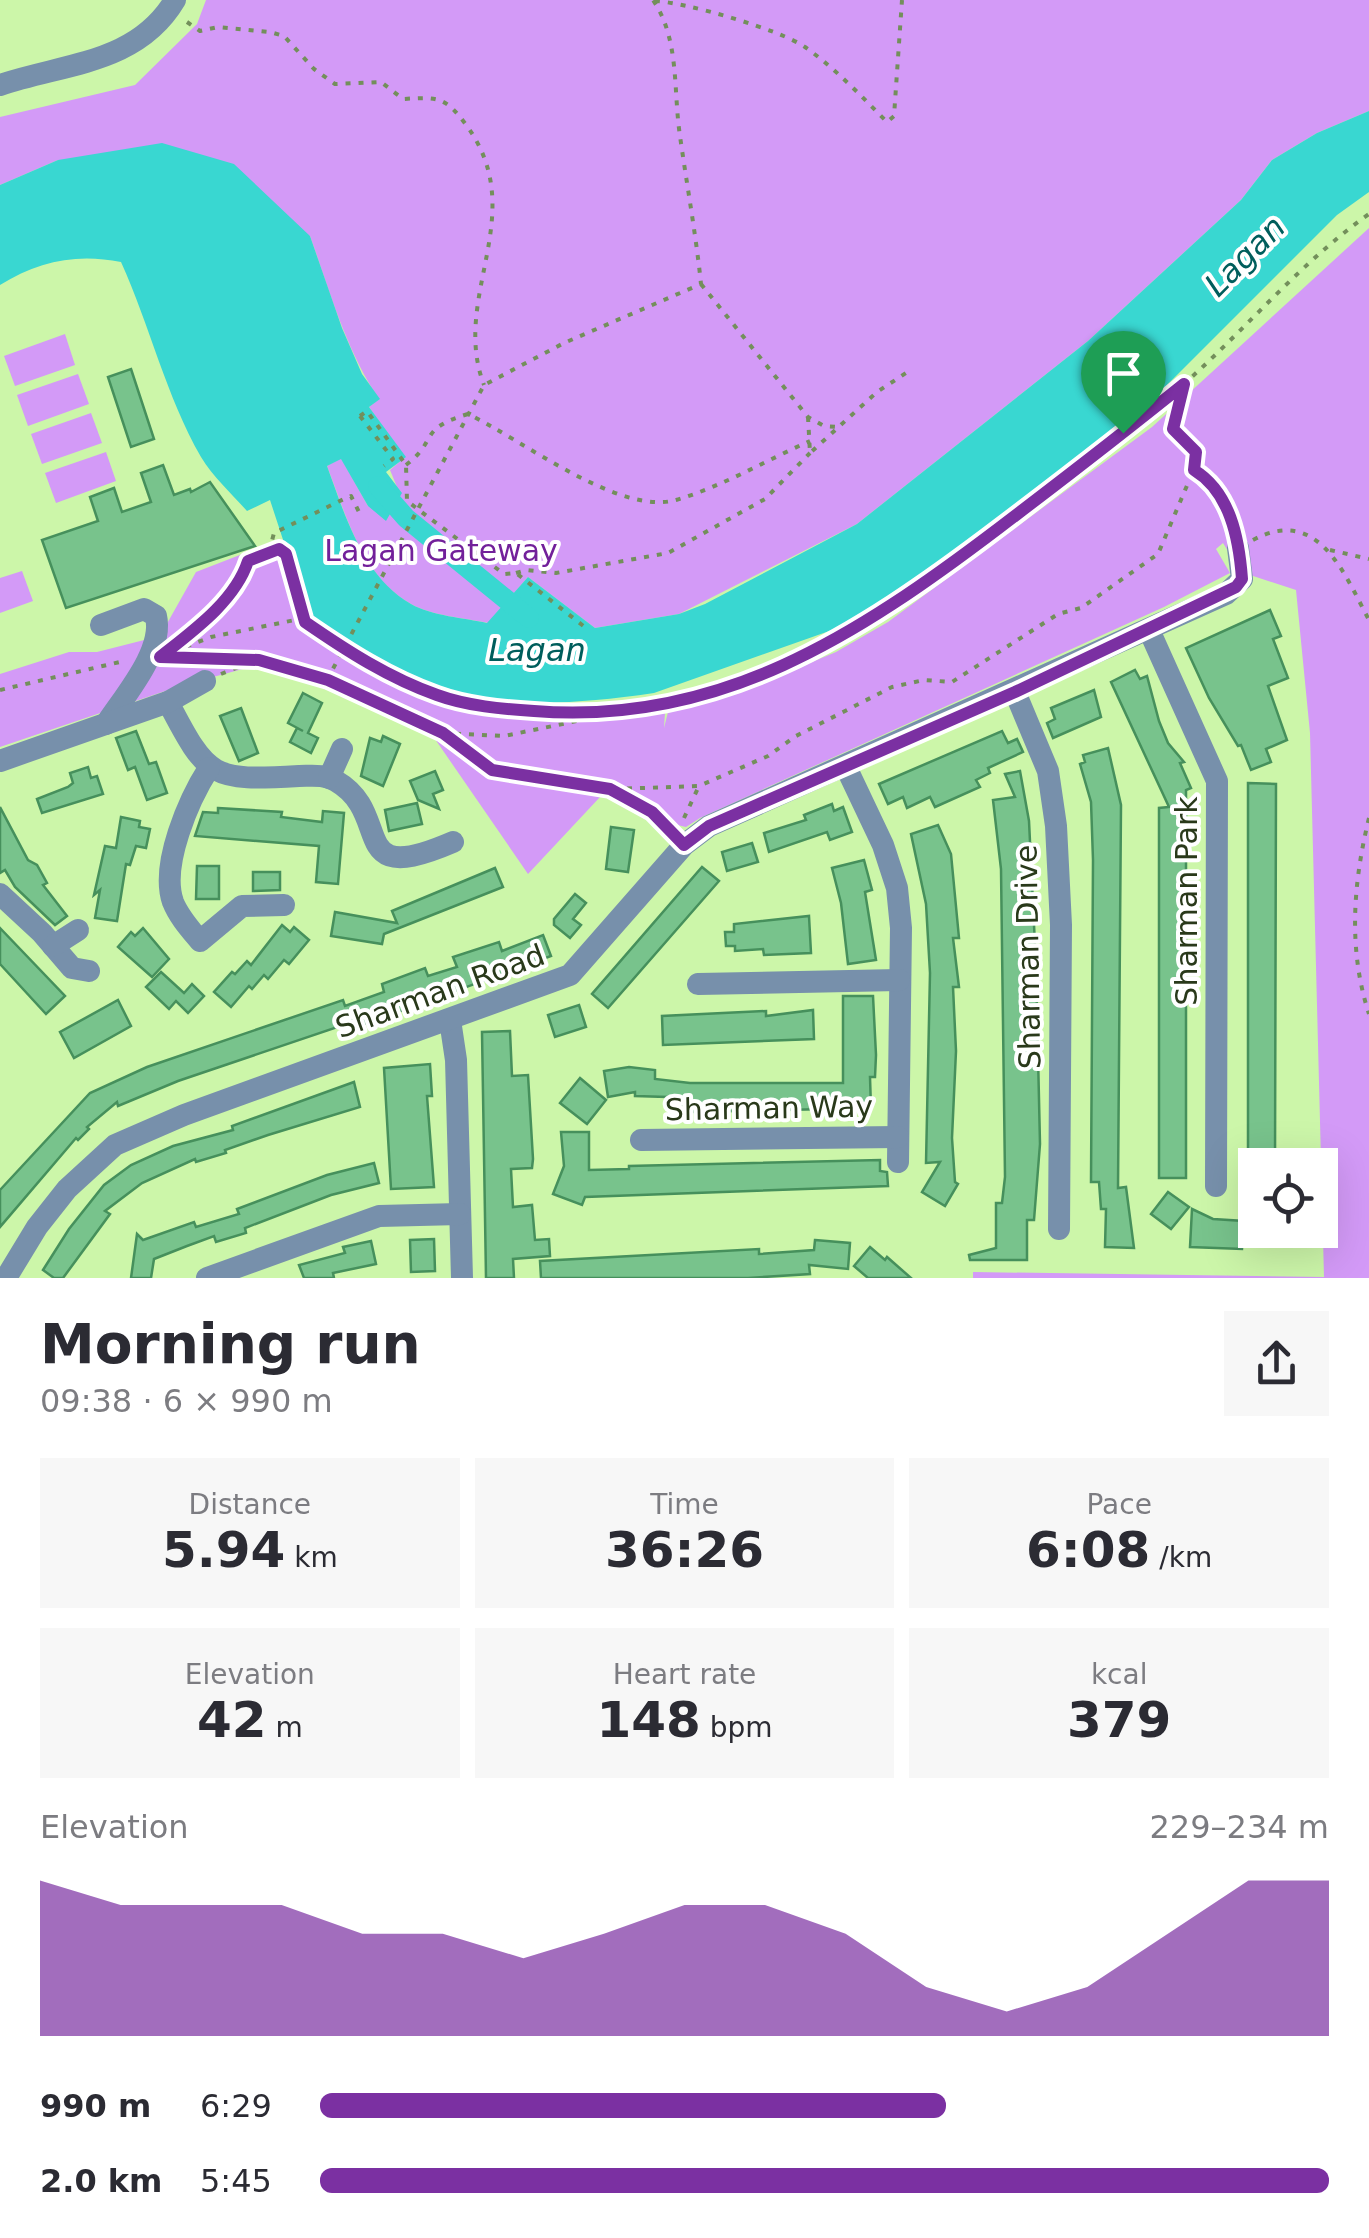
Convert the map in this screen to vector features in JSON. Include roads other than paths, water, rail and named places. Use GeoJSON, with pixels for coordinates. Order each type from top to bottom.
{"type":"FeatureCollection","features":[{"type":"Feature","properties":{"kind":"street"},"geometry":{"type":"LineString","coordinates":[[0,85],[118,53],[162,23],[176,0]]}},
{"type":"Feature","properties":{"kind":"street","name":"Sharman Road"},"geometry":{"type":"LineString","coordinates":[[6,1278],[37,1227],[67,1189],[115,1145],[184,1115],[570,975],[680,840],[1015,692],[1236,587],[1242,579],[1238,548]]}},
{"type":"Feature","properties":{"kind":"street"},"geometry":{"type":"LineString","coordinates":[[101,624],[150,610],[159,626],[154,656],[106,724]]}},
{"type":"Feature","properties":{"kind":"street","name":"Sharman Park"},"geometry":{"type":"LineString","coordinates":[[1149,630],[1217,780],[1216,1186]]}},
{"type":"Feature","properties":{"kind":"street"},"geometry":{"type":"LineString","coordinates":[[0,760],[168,702],[204,680]]}},
{"type":"Feature","properties":{"kind":"street","name":"Sharman Drive"},"geometry":{"type":"LineString","coordinates":[[1015,692],[1048,772],[1056,826],[1061,925],[1058,1229]]}},
{"type":"Feature","properties":{"kind":"street"},"geometry":{"type":"LineString","coordinates":[[168,702],[192,748],[210,768],[241,779],[329,778],[354,798],[373,841],[388,855],[409,859],[453,842]]}},
{"type":"Feature","properties":{"kind":"street"},"geometry":{"type":"LineString","coordinates":[[329,778],[342,748]]}},
{"type":"Feature","properties":{"kind":"street"},"geometry":{"type":"LineString","coordinates":[[846,767],[883,845],[897,888],[901,928],[898,1162]]}},
{"type":"Feature","properties":{"kind":"street"},"geometry":{"type":"LineString","coordinates":[[210,768],[188,807],[173,860],[171,898],[178,914],[200,941],[242,906],[284,905]]}},
{"type":"Feature","properties":{"kind":"street"},"geometry":{"type":"LineString","coordinates":[[0,894],[72,968],[89,971]]}},
{"type":"Feature","properties":{"kind":"street"},"geometry":{"type":"LineString","coordinates":[[53,946],[78,930]]}},
{"type":"Feature","properties":{"kind":"street"},"geometry":{"type":"LineString","coordinates":[[698,984],[899,980]]}},
{"type":"Feature","properties":{"kind":"street"},"geometry":{"type":"LineString","coordinates":[[450,1020],[456,1060],[462,1278]]}},
{"type":"Feature","properties":{"kind":"street","name":"Sharman Way"},"geometry":{"type":"LineString","coordinates":[[640,1140],[898,1137]]}},
{"type":"Feature","properties":{"kind":"street"},"geometry":{"type":"LineString","coordinates":[[207,1278],[379,1216],[460,1214]]}},
{"type":"Feature","properties":{"kind":"water","name":"Lagan"},"geometry":{"type":"Polygon","coordinates":[[[1369,111],[1369,192],[1337,215],[1149,403],[935,567],[861,617],[654,693],[556,702],[473,696],[433,686],[353,648],[309,619],[270,500],[247,511],[201,457],[178,410],[121,262],[89,258],[58,261],[0,285],[0,185],[58,160],[162,143],[234,164],[310,236],[342,328],[362,374],[380,399],[369,407],[406,457],[386,472],[402,493],[386,521],[368,506],[341,459],[327,466],[358,543],[380,578],[419,608],[487,623],[528,577],[595,628],[679,614],[705,604],[857,524],[1088,341],[1241,200],[1272,160],[1317,133],[1369,111]]]}},
{"type":"Feature","properties":{"kind":"waterway","name":"Lagan"},"geometry":{"type":"LineString","coordinates":[[378,486],[406,518],[529,618]]}},
{"type":"Feature","properties":{"kind":"park label","name":"Lagan Gateway"},"geometry":{"type":"Point","coordinates":[441,550]}}]}
